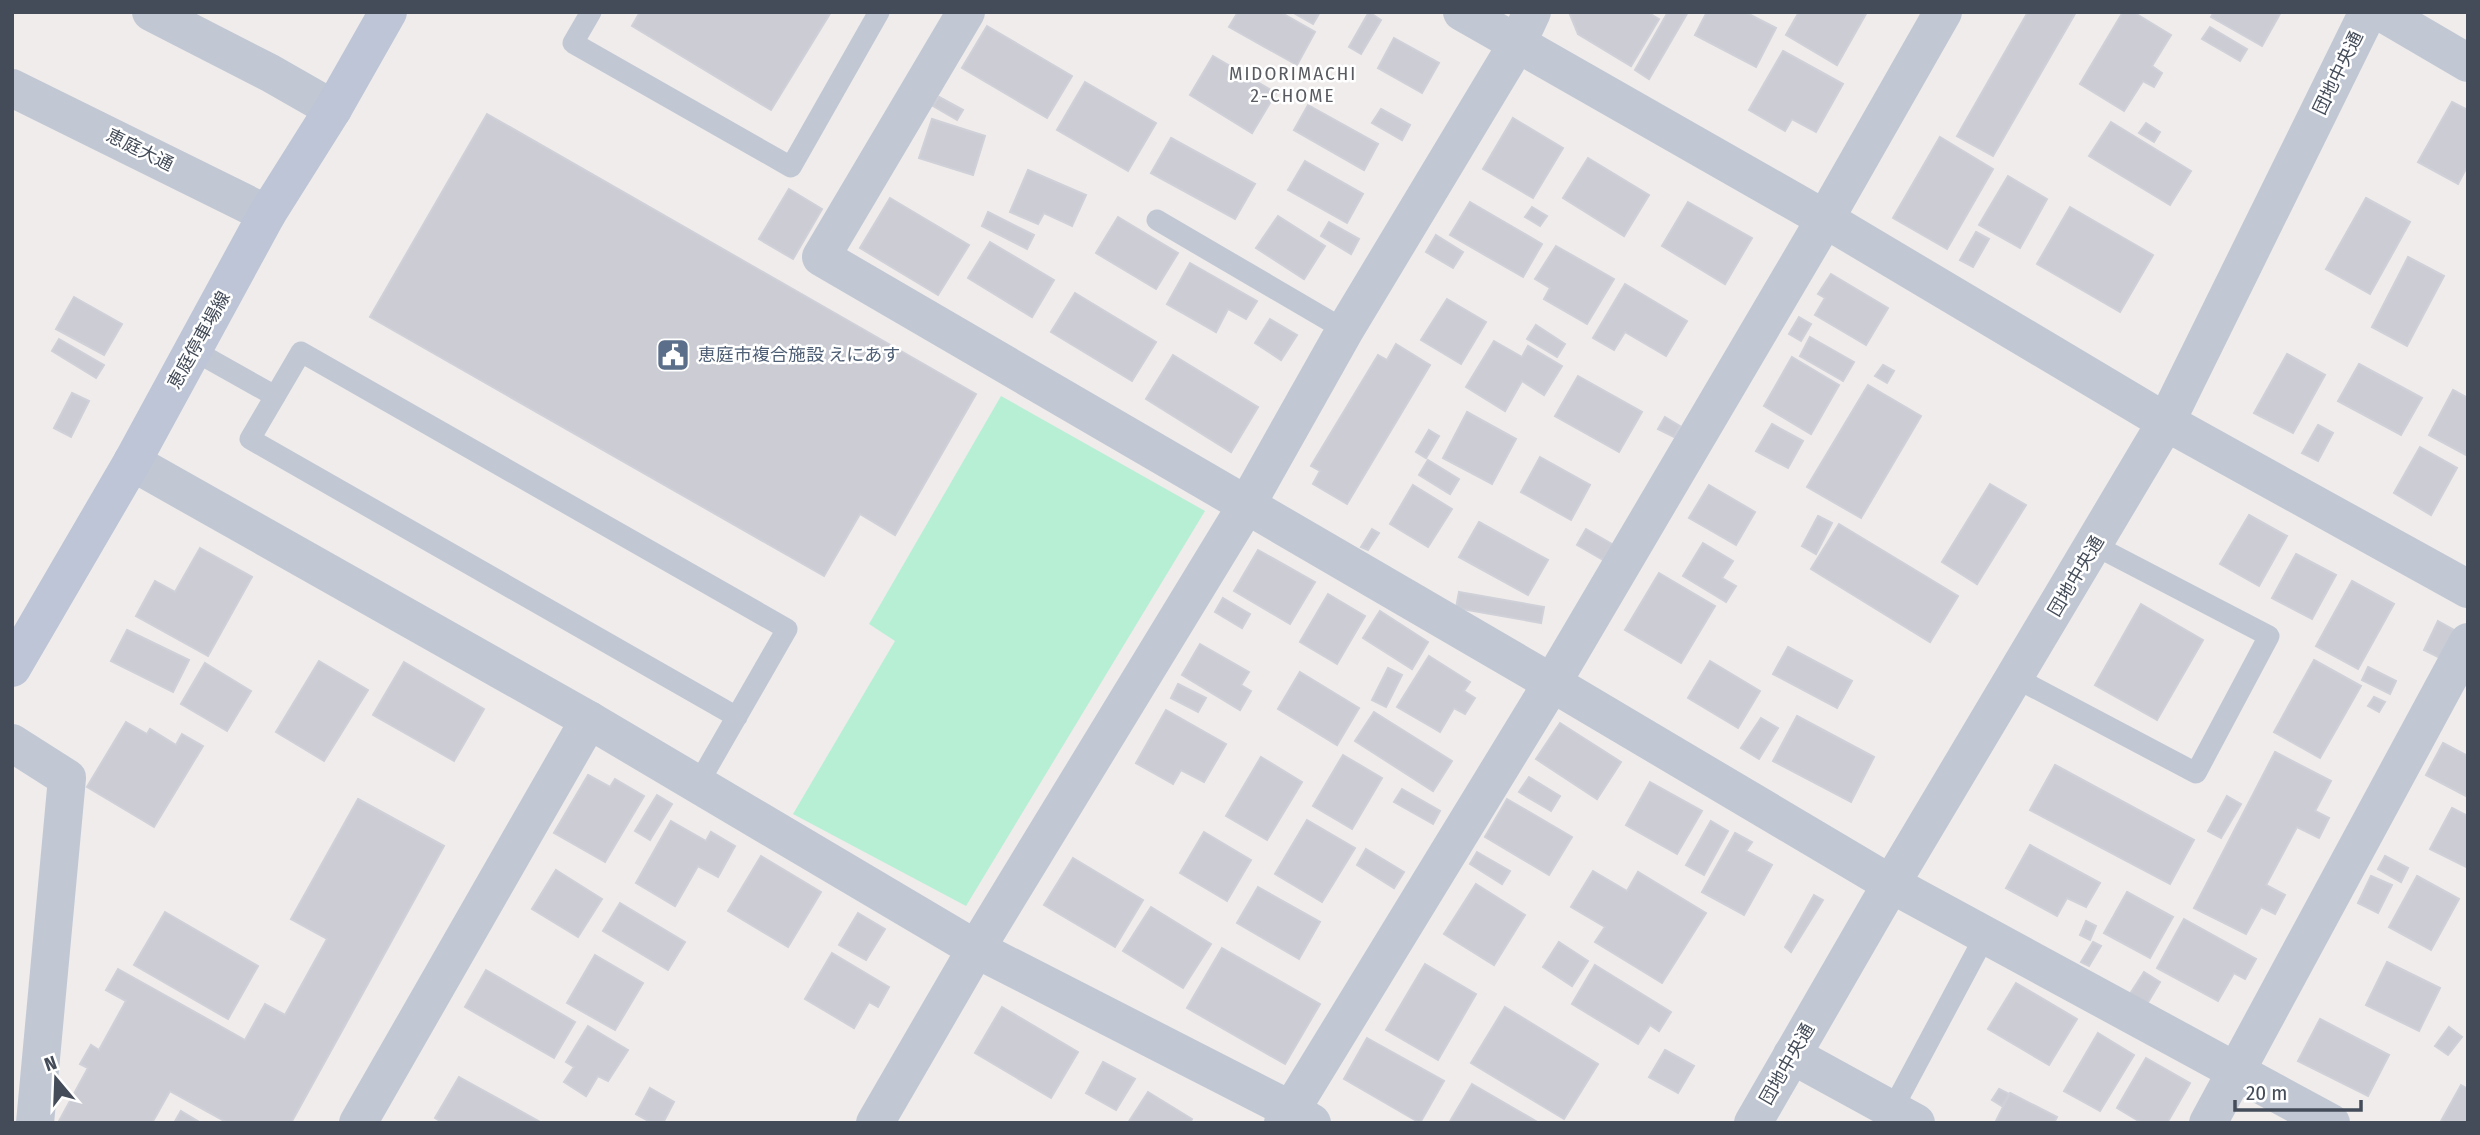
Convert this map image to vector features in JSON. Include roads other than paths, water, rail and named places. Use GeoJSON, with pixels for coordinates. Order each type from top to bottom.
{"type":"FeatureCollection","features":[{"type":"Feature","properties":{"kind":"main road","name":"恵庭停車場線"},"geometry":{"type":"LineString","coordinates":[[12,668],[132,462],[267,214],[333,109],[388,12]]}},
{"type":"Feature","properties":{"kind":"street"},"geometry":{"type":"LineString","coordinates":[[151,12],[270,73],[333,109]]}},
{"type":"Feature","properties":{"kind":"street"},"geometry":{"type":"LineString","coordinates":[[967,12],[821,257],[1891,884],[2331,1123]]}},
{"type":"Feature","properties":{"kind":"street"},"geometry":{"type":"LineString","coordinates":[[1461,12],[1525,28],[1825,219],[2166,422],[2468,589]]}},
{"type":"Feature","properties":{"kind":"street"},"geometry":{"type":"LineString","coordinates":[[132,462],[589,720],[976,949],[1295,1118],[1825,219],[1943,12]]}},
{"type":"Feature","properties":{"kind":"street","name":"団地中央通"},"geometry":{"type":"LineString","coordinates":[[1753,1123],[1891,884],[2166,422],[2368,12]]}},
{"type":"Feature","properties":{"kind":"street"},"geometry":{"type":"LineString","coordinates":[[2381,12],[2468,63]]}},
{"type":"Feature","properties":{"kind":"street"},"geometry":{"type":"LineString","coordinates":[[875,1123],[976,949],[1246,506],[1345,330],[1525,28]]}},
{"type":"Feature","properties":{"kind":"street","name":"恵庭大通"},"geometry":{"type":"LineString","coordinates":[[12,88],[267,214]]}},
{"type":"Feature","properties":{"kind":"street"},"geometry":{"type":"LineString","coordinates":[[2208,1123],[2468,642]]}},
{"type":"Feature","properties":{"kind":"street"},"geometry":{"type":"LineString","coordinates":[[358,1123],[589,720]]}},
{"type":"Feature","properties":{"kind":"street"},"geometry":{"type":"LineString","coordinates":[[12,743],[67,778],[34,1123]]}},
{"type":"Feature","properties":{"kind":"street"},"geometry":{"type":"LineString","coordinates":[[1791,1055],[1904,1116]]}},
{"type":"Feature","properties":{"kind":"lane"},"geometry":{"type":"LineString","coordinates":[[591,12],[573,43],[790,167],[879,12]]}},
{"type":"Feature","properties":{"kind":"lane"},"geometry":{"type":"LineString","coordinates":[[1157,220],[1345,330]]}},
{"type":"Feature","properties":{"kind":"lane"},"geometry":{"type":"LineString","coordinates":[[193,350],[275,396]]}},
{"type":"Feature","properties":{"kind":"lane"},"geometry":{"type":"LineString","coordinates":[[698,785],[737,717],[787,629],[301,352],[250,439],[737,717]]}},
{"type":"Feature","properties":{"kind":"lane"},"geometry":{"type":"LineString","coordinates":[[2014,677],[2196,773],[2269,636],[2094,545]]}},
{"type":"Feature","properties":{"kind":"lane"},"geometry":{"type":"LineString","coordinates":[[1904,1116],[1985,936]]}},
{"type":"Feature","properties":{"kind":"place","name":"恵庭市複合施設 えにあす"},"geometry":{"type":"Point","coordinates":[673,355]}},
{"type":"Feature","properties":{"kind":"district","name":"MIDORIMACHI 2-CHOME"},"geometry":{"type":"Point","coordinates":[1293,84]}}]}
